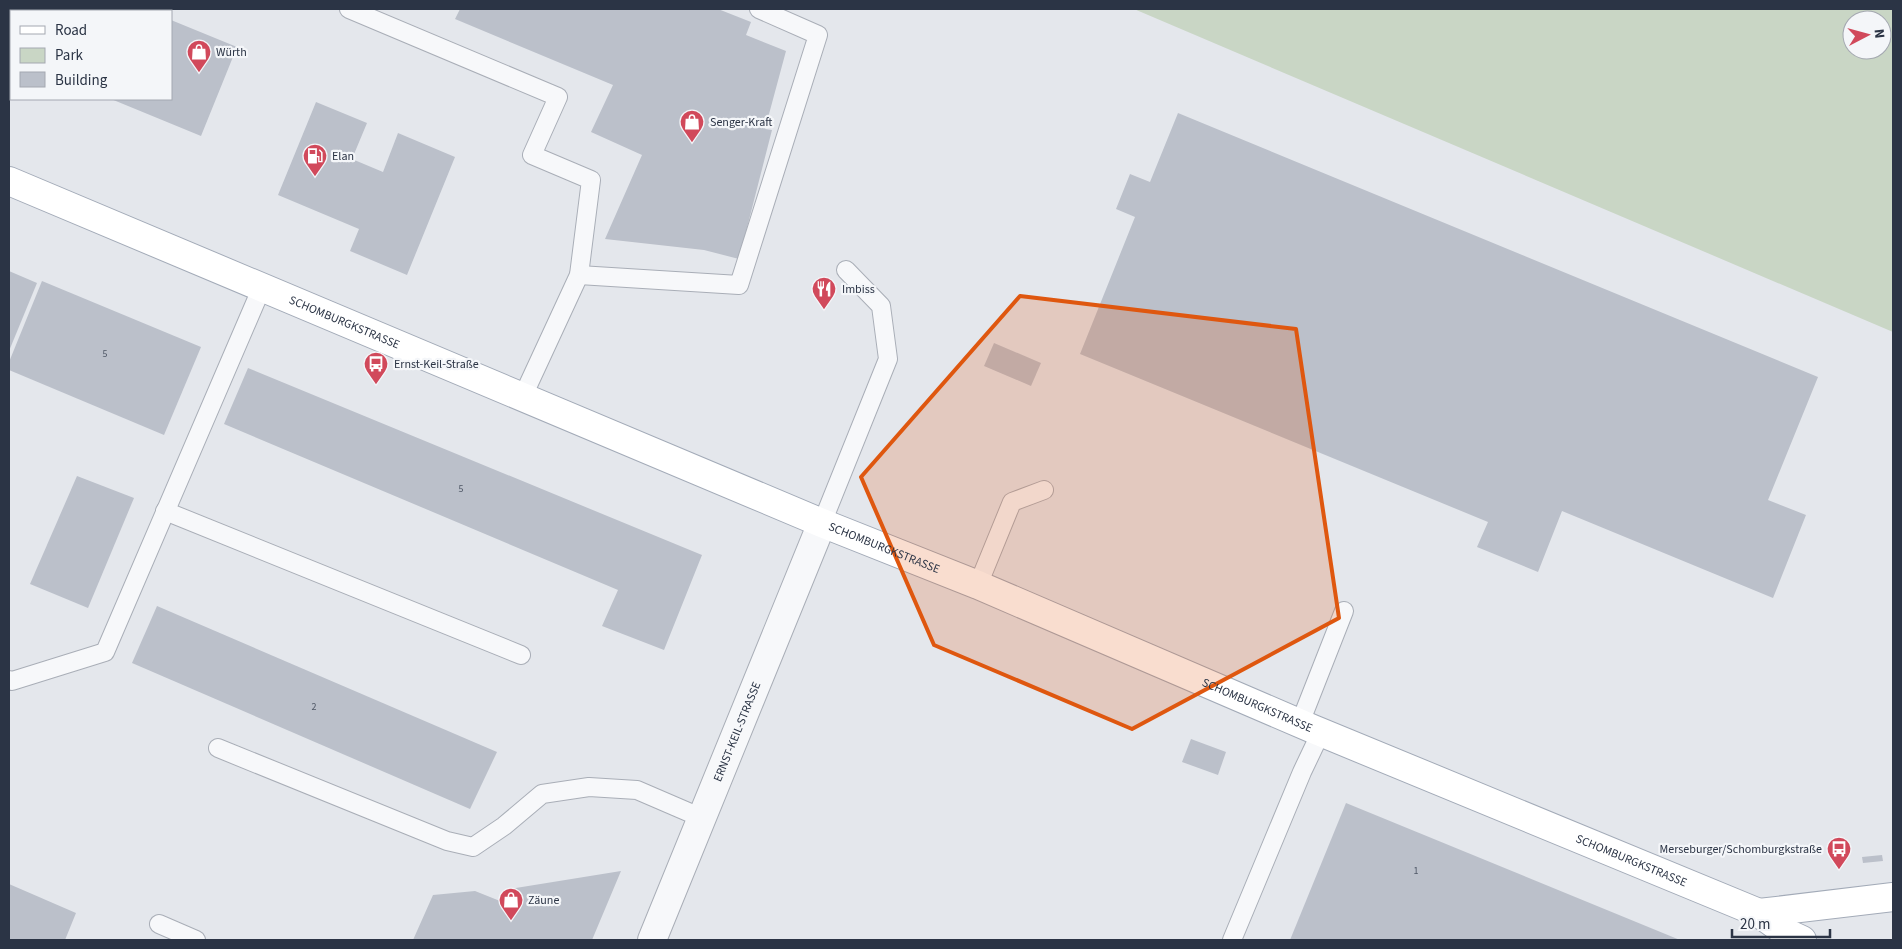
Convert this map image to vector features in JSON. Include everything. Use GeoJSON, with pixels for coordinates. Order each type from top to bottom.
{"type":"FeatureCollection","features":[{"type":"Feature","properties":{"kind":"main road","name":"SCHOMBURGKSTRASSE"},"geometry":{"type":"LineString","coordinates":[[9,181],[822,523],[978,585],[1311,728],[1759,913],[1787,933],[1802,940]]}},
{"type":"Feature","properties":{"kind":"main road","name":"SCHOMBURGKSTRASSE"},"geometry":{"type":"LineString","coordinates":[[1759,913],[1893,897]]}},
{"type":"Feature","properties":{"kind":"street","name":"ERNST-KEIL-STRASSE"},"geometry":{"type":"LineString","coordinates":[[652,940],[822,523]]}},
{"type":"Feature","properties":{"kind":"lane"},"geometry":{"type":"LineString","coordinates":[[349,9],[558,97],[532,155],[591,180],[579,276],[523,396]]}},
{"type":"Feature","properties":{"kind":"lane"},"geometry":{"type":"LineString","coordinates":[[579,276],[739,285],[818,35],[759,9]]}},
{"type":"Feature","properties":{"kind":"lane"},"geometry":{"type":"LineString","coordinates":[[822,523],[888,359],[881,306],[846,270]]}},
{"type":"Feature","properties":{"kind":"lane"},"geometry":{"type":"LineString","coordinates":[[9,680],[12,681],[104,652],[262,287]]}},
{"type":"Feature","properties":{"kind":"lane"},"geometry":{"type":"LineString","coordinates":[[978,585],[1012,502],[1044,490]]}},
{"type":"Feature","properties":{"kind":"lane"},"geometry":{"type":"LineString","coordinates":[[165,511],[521,655]]}},
{"type":"Feature","properties":{"kind":"lane"},"geometry":{"type":"LineString","coordinates":[[1232,940],[1302,772],[1311,728],[1344,611]]}},
{"type":"Feature","properties":{"kind":"lane"},"geometry":{"type":"LineString","coordinates":[[218,748],[448,841],[473,847],[504,826],[542,794],[589,787],[637,790],[702,818]]}},
{"type":"Feature","properties":{"kind":"lane"},"geometry":{"type":"LineString","coordinates":[[159,924],[196,940]]}},
{"type":"Feature","properties":{"kind":"highlighted area"},"geometry":{"type":"Polygon","coordinates":[[[1020,296],[1296,329],[1339,618],[1132,729],[934,645],[861,477],[1020,296]]]}},
{"type":"Feature","properties":{"kind":"green space"},"geometry":{"type":"Polygon","coordinates":[[[1134,9],[1893,9],[1893,332],[1134,9]]]}},
{"type":"Feature","properties":{"kind":"building"},"geometry":{"type":"Polygon","coordinates":[[[144,9],[147,10],[36,10],[144,9]]]}},
{"type":"Feature","properties":{"kind":"building","name":"Senger-Kraft"},"geometry":{"type":"Polygon","coordinates":[[[460,9],[718,9],[751,22],[746,35],[786,51],[765,129],[772,130],[739,259],[704,250],[605,239],[642,155],[591,132],[613,85],[455,19],[460,9]]]}},
{"type":"Feature","properties":{"kind":"building","name":"Würth"},"geometry":{"type":"Polygon","coordinates":[[[172,20],[237,47],[201,136],[113,100],[172,100],[172,20]]]}},
{"type":"Feature","properties":{"kind":"building"},"geometry":{"type":"Polygon","coordinates":[[[316,102],[367,123],[352,159],[383,172],[398,133],[455,157],[407,275],[350,251],[359,229],[278,195],[316,102]]]}},
{"type":"Feature","properties":{"kind":"building"},"geometry":{"type":"Polygon","coordinates":[[[1178,113],[1818,377],[1768,500],[1806,515],[1773,598],[1562,511],[1538,572],[1477,547],[1488,522],[1080,354],[1135,217],[1116,209],[1130,174],[1150,182],[1178,113]]]}},
{"type":"Feature","properties":{"kind":"building"},"geometry":{"type":"Polygon","coordinates":[[[9,271],[37,283],[9,351],[9,271]]]}},
{"type":"Feature","properties":{"kind":"building"},"geometry":{"type":"Polygon","coordinates":[[[42,281],[201,347],[164,435],[9,370],[9,362],[42,281]]]}},
{"type":"Feature","properties":{"kind":"building"},"geometry":{"type":"Polygon","coordinates":[[[994,343],[1041,363],[1031,386],[984,366],[994,343]]]}},
{"type":"Feature","properties":{"kind":"building"},"geometry":{"type":"Polygon","coordinates":[[[248,368],[702,555],[664,650],[602,626],[618,590],[224,424],[248,368]]]}},
{"type":"Feature","properties":{"kind":"building"},"geometry":{"type":"Polygon","coordinates":[[[77,476],[134,498],[88,608],[30,584],[77,476]]]}},
{"type":"Feature","properties":{"kind":"building"},"geometry":{"type":"Polygon","coordinates":[[[157,606],[497,752],[470,809],[132,663],[157,606]]]}},
{"type":"Feature","properties":{"kind":"building"},"geometry":{"type":"Polygon","coordinates":[[[1191,739],[1226,752],[1218,775],[1182,762],[1191,739]]]}},
{"type":"Feature","properties":{"kind":"building"},"geometry":{"type":"Polygon","coordinates":[[[1346,803],[1680,940],[1290,940],[1346,803]]]}},
{"type":"Feature","properties":{"kind":"building"},"geometry":{"type":"Polygon","coordinates":[[[1882,855],[1883,861],[1863,863],[1862,857],[1882,855]]]}},
{"type":"Feature","properties":{"kind":"building","name":"Zäune"},"geometry":{"type":"Polygon","coordinates":[[[621,871],[592,940],[413,940],[433,895],[475,891],[500,901],[504,890],[621,871]]]}},
{"type":"Feature","properties":{"kind":"building"},"geometry":{"type":"Polygon","coordinates":[[[9,884],[76,913],[65,940],[9,940],[9,884]]]}},
{"type":"Feature","properties":{"kind":"place","name":"Würth"},"geometry":{"type":"Point","coordinates":[199,73]}},
{"type":"Feature","properties":{"kind":"place","name":"Senger-Kraft"},"geometry":{"type":"Point","coordinates":[692,143]}},
{"type":"Feature","properties":{"kind":"place","name":"Elan"},"geometry":{"type":"Point","coordinates":[315,177]}},
{"type":"Feature","properties":{"kind":"place","name":"Imbiss"},"geometry":{"type":"Point","coordinates":[824,310]}},
{"type":"Feature","properties":{"kind":"place","name":"Ernst-Keil-Straße"},"geometry":{"type":"Point","coordinates":[376,385]}},
{"type":"Feature","properties":{"kind":"place","name":"Merseburger/Schomburgkstraße"},"geometry":{"type":"Point","coordinates":[1839,870]}},
{"type":"Feature","properties":{"kind":"place","name":"Zäune"},"geometry":{"type":"Point","coordinates":[511,921]}}]}
